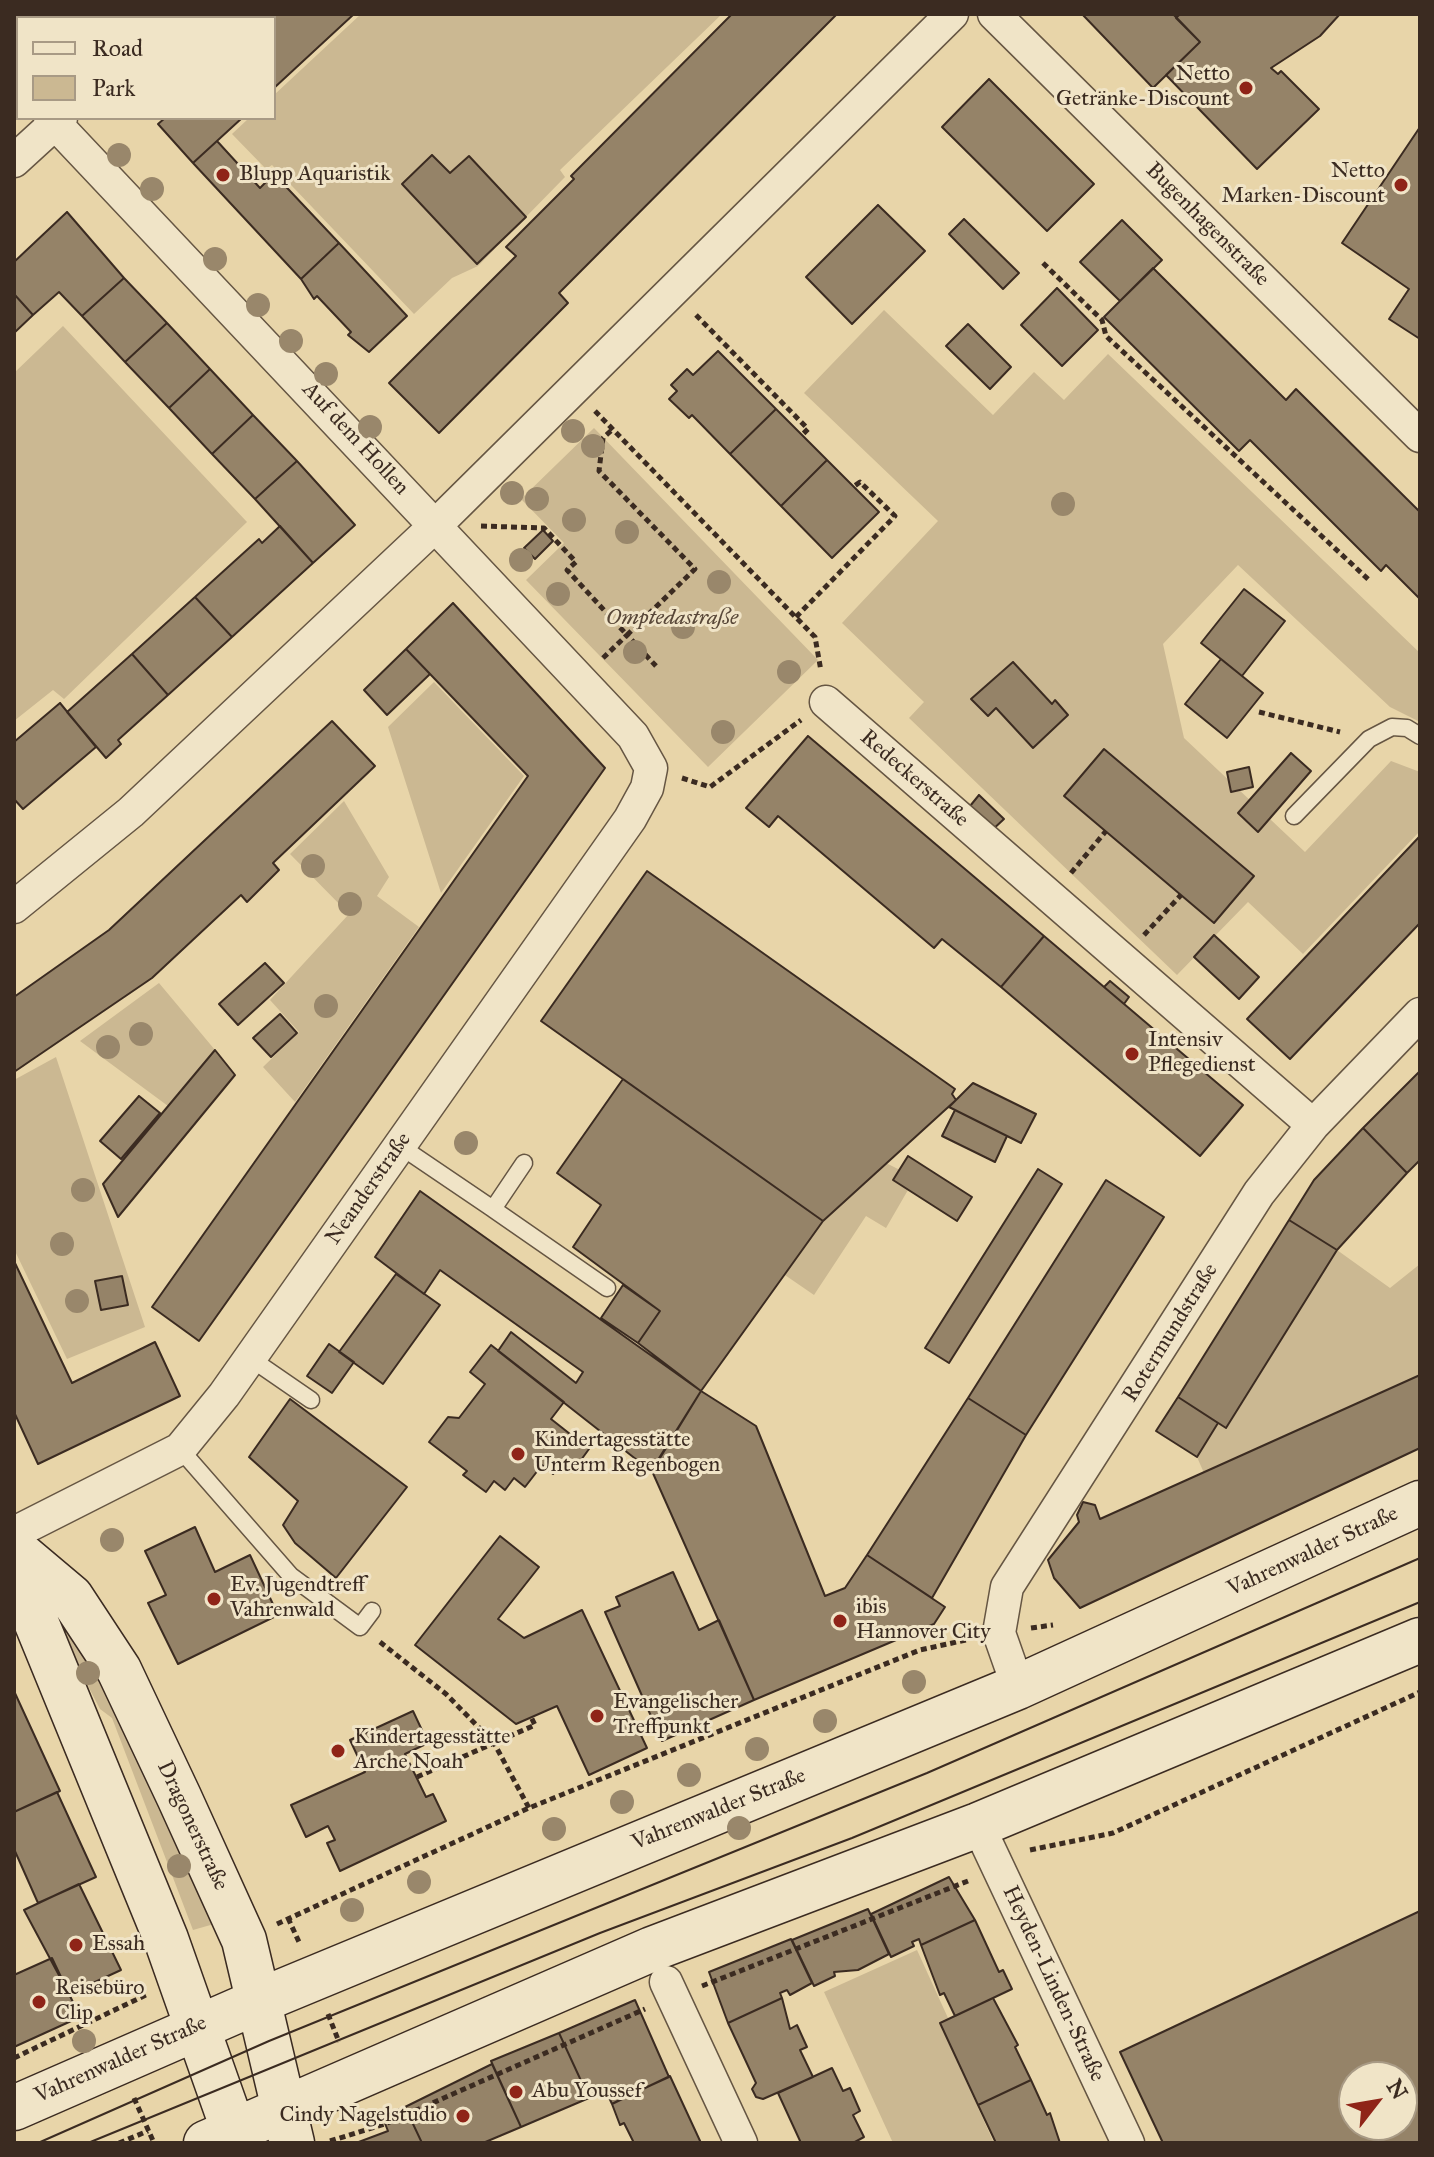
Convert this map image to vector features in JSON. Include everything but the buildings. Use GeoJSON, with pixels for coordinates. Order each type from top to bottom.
{"type":"FeatureCollection","features":[{"type":"Feature","properties":{"kind":"main road","name":"Vahrenwalder Straße"},"geometry":{"type":"LineString","coordinates":[[14,2108],[259,2001],[1018,1687],[1420,1503]]}},
{"type":"Feature","properties":{"kind":"main road","name":"Dragonerstraße"},"geometry":{"type":"LineString","coordinates":[[14,1549],[71,1597],[119,1670],[244,1940],[259,2001],[302,2131]]}},
{"type":"Feature","properties":{"kind":"main road"},"geometry":{"type":"LineString","coordinates":[[14,1568],[179,1977],[197,2027],[226,2139],[302,2131],[353,2078],[652,1949],[986,1843],[1420,1640]]}},
{"type":"Feature","properties":{"kind":"street"},"geometry":{"type":"LineString","coordinates":[[14,907],[131,812],[436,525],[952,14]]}},
{"type":"Feature","properties":{"kind":"street","name":"Bugenhagenstraße"},"geometry":{"type":"LineString","coordinates":[[994,14],[1420,436]]}},
{"type":"Feature","properties":{"kind":"street"},"geometry":{"type":"LineString","coordinates":[[14,161],[55,120]]}},
{"type":"Feature","properties":{"kind":"street","name":"Auf dem Hollen"},"geometry":{"type":"LineString","coordinates":[[55,120],[633,736],[651,768]]}},
{"type":"Feature","properties":{"kind":"street","name":"Redeckerstraße"},"geometry":{"type":"LineString","coordinates":[[826,702],[1313,1125]]}},
{"type":"Feature","properties":{"kind":"street","name":"Neanderstraße"},"geometry":{"type":"LineString","coordinates":[[14,1533],[180,1449],[250,1358],[639,806],[651,768]]}},
{"type":"Feature","properties":{"kind":"street","name":"Rotermundstraße"},"geometry":{"type":"LineString","coordinates":[[1018,1687],[999,1633],[1007,1587],[1259,1193],[1313,1125],[1420,1014]]}},
{"type":"Feature","properties":{"kind":"street","name":"Heyden-Linden-Straße"},"geometry":{"type":"LineString","coordinates":[[986,1843],[1128,2143]]}},
{"type":"Feature","properties":{"kind":"street"},"geometry":{"type":"LineString","coordinates":[[666,1982],[741,2143]]}},
{"type":"Feature","properties":{"kind":"lane"},"geometry":{"type":"LineString","coordinates":[[1294,816],[1369,739],[1392,727],[1407,728],[1420,736]]}},
{"type":"Feature","properties":{"kind":"lane"},"geometry":{"type":"LineString","coordinates":[[400,1146],[607,1288]]}},
{"type":"Feature","properties":{"kind":"lane"},"geometry":{"type":"LineString","coordinates":[[493,1209],[524,1163]]}},
{"type":"Feature","properties":{"kind":"lane"},"geometry":{"type":"LineString","coordinates":[[250,1358],[311,1400]]}},
{"type":"Feature","properties":{"kind":"lane"},"geometry":{"type":"LineString","coordinates":[[180,1449],[291,1576],[360,1627],[372,1611]]}},
{"type":"Feature","properties":{"kind":"path"},"geometry":{"type":"LineString","coordinates":[[1043,263],[1102,320],[1106,336],[1369,580]]}},
{"type":"Feature","properties":{"kind":"path"},"geometry":{"type":"LineString","coordinates":[[673,292],[808,429],[802,435]]}},
{"type":"Feature","properties":{"kind":"path"},"geometry":{"type":"LineString","coordinates":[[747,380],[753,373]]}},
{"type":"Feature","properties":{"kind":"path"},"geometry":{"type":"LineString","coordinates":[[574,391],[815,637],[826,702],[710,787],[651,768]]}},
{"type":"Feature","properties":{"kind":"path"},"geometry":{"type":"LineString","coordinates":[[580,680],[695,569],[599,471],[603,438],[613,429]]}},
{"type":"Feature","properties":{"kind":"path"},"geometry":{"type":"LineString","coordinates":[[796,617],[895,516],[860,482],[853,487]]}},
{"type":"Feature","properties":{"kind":"path"},"geometry":{"type":"LineString","coordinates":[[436,525],[544,528],[576,562],[567,570],[656,666]]}},
{"type":"Feature","properties":{"kind":"path"},"geometry":{"type":"LineString","coordinates":[[1259,712],[1369,739]]}},
{"type":"Feature","properties":{"kind":"path"},"geometry":{"type":"LineString","coordinates":[[1065,880],[1106,831]]}},
{"type":"Feature","properties":{"kind":"path"},"geometry":{"type":"LineString","coordinates":[[1139,940],[1181,895]]}},
{"type":"Feature","properties":{"kind":"path"},"geometry":{"type":"LineString","coordinates":[[244,1940],[529,1808],[920,1650],[1055,1625]]}},
{"type":"Feature","properties":{"kind":"path"},"geometry":{"type":"LineString","coordinates":[[360,1627],[446,1694],[494,1743],[529,1808]]}},
{"type":"Feature","properties":{"kind":"path"},"geometry":{"type":"LineString","coordinates":[[986,1843],[1047,1844],[1113,1833],[1420,1692]]}},
{"type":"Feature","properties":{"kind":"path"},"geometry":{"type":"LineString","coordinates":[[417,1777],[535,1725],[531,1717]]}},
{"type":"Feature","properties":{"kind":"path"},"geometry":{"type":"LineString","coordinates":[[713,1982],[869,1923],[954,1886]]}},
{"type":"Feature","properties":{"kind":"path"},"geometry":{"type":"LineString","coordinates":[[863,1911],[869,1923]]}},
{"type":"Feature","properties":{"kind":"path"},"geometry":{"type":"LineString","coordinates":[[288,1918],[373,2129]]}},
{"type":"Feature","properties":{"kind":"path"},"geometry":{"type":"LineString","coordinates":[[14,2058],[99,2020],[179,1977]]}},
{"type":"Feature","properties":{"kind":"path"},"geometry":{"type":"LineString","coordinates":[[302,2131],[373,2129],[640,2011]]}},
{"type":"Feature","properties":{"kind":"path"},"geometry":{"type":"LineString","coordinates":[[119,2143],[148,2131]]}},
{"type":"Feature","properties":{"kind":"green space"},"geometry":{"type":"Polygon","coordinates":[[[361,14],[722,14],[560,170],[565,177],[478,266],[452,278],[414,314],[272,165],[266,169],[232,134],[247,120],[276,120],[276,93],[361,14]]]}},
{"type":"Feature","properties":{"kind":"green space"},"geometry":{"type":"Polygon","coordinates":[[[884,310],[993,415],[1034,372],[1064,400],[1108,354],[1420,653],[1420,722],[1390,707],[1238,565],[1163,644],[1184,738],[1305,852],[1391,761],[1420,772],[1420,831],[1303,954],[1248,902],[1177,975],[909,718],[924,702],[842,623],[938,521],[804,393],[884,310]]]}},
{"type":"Feature","properties":{"kind":"green space"},"geometry":{"type":"Polygon","coordinates":[[[63,326],[247,522],[64,699],[53,690],[14,721],[14,373],[63,326]]]}},
{"type":"Feature","properties":{"kind":"green space","name":"Omptedastraße"},"geometry":{"type":"Polygon","coordinates":[[[594,428],[818,660],[708,767],[526,580],[564,543],[521,499],[594,428]]]}},
{"type":"Feature","properties":{"kind":"green space"},"geometry":{"type":"Polygon","coordinates":[[[434,682],[524,776],[441,893],[388,727],[434,682]]]}},
{"type":"Feature","properties":{"kind":"green space"},"geometry":{"type":"Polygon","coordinates":[[[344,801],[389,877],[377,896],[419,927],[295,1102],[263,1067],[299,1032],[270,1000],[349,914],[290,854],[344,801]]]}},
{"type":"Feature","properties":{"kind":"green space"},"geometry":{"type":"Polygon","coordinates":[[[159,983],[215,1050],[168,1106],[80,1041],[159,983]]]}},
{"type":"Feature","properties":{"kind":"green space"},"geometry":{"type":"Polygon","coordinates":[[[56,1057],[145,1327],[67,1359],[14,1249],[14,1080],[56,1057]]]}},
{"type":"Feature","properties":{"kind":"green space"},"geometry":{"type":"Polygon","coordinates":[[[886,1163],[900,1170],[893,1180],[908,1190],[886,1228],[866,1216],[814,1295],[782,1273],[823,1221],[886,1163]]]}},
{"type":"Feature","properties":{"kind":"green space"},"geometry":{"type":"Polygon","coordinates":[[[1337,1250],[1390,1288],[1420,1264],[1420,1375],[1204,1473],[1197,1457],[1218,1423],[1227,1428],[1337,1250]]]}},
{"type":"Feature","properties":{"kind":"green space"},"geometry":{"type":"Polygon","coordinates":[[[55,1604],[116,1706],[214,1924],[193,1930],[112,1718],[100,1709],[48,1609],[55,1604]]]}},
{"type":"Feature","properties":{"kind":"green space"},"geometry":{"type":"Polygon","coordinates":[[[917,1950],[948,2018],[939,2022],[994,2143],[893,2143],[824,1992],[917,1950]]]}},
{"type":"Feature","properties":{"kind":"tram line"},"geometry":{"type":"LineString","coordinates":[[38,2143],[269,2041],[927,1773],[1420,1558]]}},
{"type":"Feature","properties":{"kind":"tram line"},"geometry":{"type":"LineString","coordinates":[[88,2143],[600,1933],[852,1838],[1420,1602]]}},
{"type":"Feature","properties":{"kind":"place","name":"Netto Getränke-Discount"},"geometry":{"type":"Point","coordinates":[1246,88]}},
{"type":"Feature","properties":{"kind":"place","name":"Blupp Aquaristik"},"geometry":{"type":"Point","coordinates":[223,175]}},
{"type":"Feature","properties":{"kind":"place","name":"Netto Marken-Discount"},"geometry":{"type":"Point","coordinates":[1401,185]}},
{"type":"Feature","properties":{"kind":"place","name":"Intensiv Pflegedienst"},"geometry":{"type":"Point","coordinates":[1132,1054]}},
{"type":"Feature","properties":{"kind":"place","name":"Kindertagesstätte Unterm Regenbogen"},"geometry":{"type":"Point","coordinates":[518,1454]}},
{"type":"Feature","properties":{"kind":"place","name":"Ev. Jugendtreff Vahrenwald"},"geometry":{"type":"Point","coordinates":[214,1599]}},
{"type":"Feature","properties":{"kind":"place","name":"ibis Hannover City"},"geometry":{"type":"Point","coordinates":[840,1621]}},
{"type":"Feature","properties":{"kind":"place","name":"Evangelischer Treffpunkt"},"geometry":{"type":"Point","coordinates":[597,1716]}},
{"type":"Feature","properties":{"kind":"place","name":"Kindertagesstätte Arche Noah"},"geometry":{"type":"Point","coordinates":[338,1751]}},
{"type":"Feature","properties":{"kind":"place","name":"Essah"},"geometry":{"type":"Point","coordinates":[76,1945]}},
{"type":"Feature","properties":{"kind":"place","name":"Reisebüro Clip"},"geometry":{"type":"Point","coordinates":[39,2002]}},
{"type":"Feature","properties":{"kind":"place","name":"Abu Youssef"},"geometry":{"type":"Point","coordinates":[516,2092]}},
{"type":"Feature","properties":{"kind":"place","name":"Cindy Nagelstudio"},"geometry":{"type":"Point","coordinates":[463,2116]}}]}
